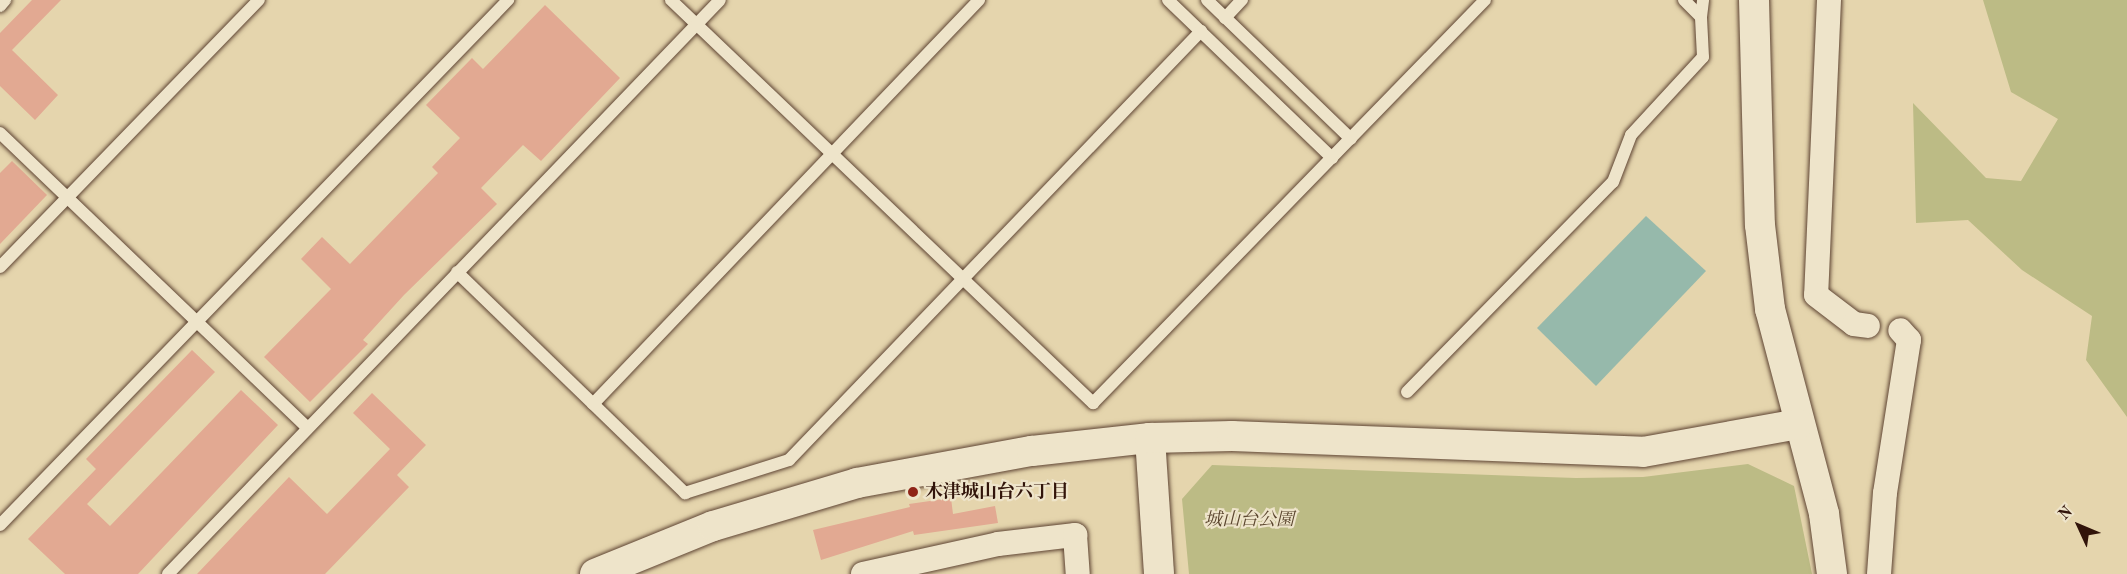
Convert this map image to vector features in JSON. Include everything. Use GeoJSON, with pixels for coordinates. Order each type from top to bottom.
{"type":"FeatureCollection","features":[{"type":"Feature","properties":{"kind":"street"},"geometry":{"type":"LineString","coordinates":[[1754,0],[1760,225],[1770,309],[1798,424],[1824,514],[1832,574]]}},
{"type":"Feature","properties":{"kind":"street"},"geometry":{"type":"LineString","coordinates":[[1829,0],[1816,295],[1854,324],[1868,326]]}},
{"type":"Feature","properties":{"kind":"street"},"geometry":{"type":"LineString","coordinates":[[1879,574],[1885,493],[1909,340],[1900,330]]}},
{"type":"Feature","properties":{"kind":"street"},"geometry":{"type":"LineString","coordinates":[[595,574],[713,526],[857,483],[943,464],[1150,438],[1311,438],[1643,452],[1798,424]]}},
{"type":"Feature","properties":{"kind":"street"},"geometry":{"type":"LineString","coordinates":[[1150,438],[1159,574]]}},
{"type":"Feature","properties":{"kind":"street"},"geometry":{"type":"LineString","coordinates":[[863,574],[998,544],[1076,535],[1078,574]]}},
{"type":"Feature","properties":{"kind":"lane"},"geometry":{"type":"LineString","coordinates":[[0,6],[6,0]]}},
{"type":"Feature","properties":{"kind":"lane"},"geometry":{"type":"LineString","coordinates":[[0,267],[259,0]]}},
{"type":"Feature","properties":{"kind":"lane"},"geometry":{"type":"LineString","coordinates":[[0,525],[508,0]]}},
{"type":"Feature","properties":{"kind":"lane"},"geometry":{"type":"LineString","coordinates":[[671,0],[1093,403],[1485,0]]}},
{"type":"Feature","properties":{"kind":"lane"},"geometry":{"type":"LineString","coordinates":[[168,574],[720,0]]}},
{"type":"Feature","properties":{"kind":"lane"},"geometry":{"type":"LineString","coordinates":[[592,404],[979,0]]}},
{"type":"Feature","properties":{"kind":"lane"},"geometry":{"type":"LineString","coordinates":[[1168,0],[1332,158]]}},
{"type":"Feature","properties":{"kind":"lane"},"geometry":{"type":"LineString","coordinates":[[1207,0],[1351,140]]}},
{"type":"Feature","properties":{"kind":"lane"},"geometry":{"type":"LineString","coordinates":[[1225,18],[1242,0]]}},
{"type":"Feature","properties":{"kind":"lane"},"geometry":{"type":"LineString","coordinates":[[1684,0],[1701,17]]}},
{"type":"Feature","properties":{"kind":"lane"},"geometry":{"type":"LineString","coordinates":[[1407,392],[1613,182],[1631,135],[1703,57],[1701,17],[1703,0]]}},
{"type":"Feature","properties":{"kind":"lane"},"geometry":{"type":"LineString","coordinates":[[457,272],[685,493],[789,460],[961,278],[1201,31]]}},
{"type":"Feature","properties":{"kind":"lane"},"geometry":{"type":"LineString","coordinates":[[0,133],[307,427]]}},
{"type":"Feature","properties":{"kind":"green space"},"geometry":{"type":"Polygon","coordinates":[[[1983,0],[2127,0],[2127,417],[2086,360],[2092,316],[2022,270],[1968,220],[1916,223],[1913,103],[1986,178],[2021,181],[2058,119],[2011,92],[1983,0]]]}},
{"type":"Feature","properties":{"kind":"green space","name":"城山台公園"},"geometry":{"type":"Polygon","coordinates":[[[1748,464],[1794,486],[1812,574],[1189,574],[1182,499],[1212,465],[1576,478],[1643,477],[1748,464]]]}},
{"type":"Feature","properties":{"kind":"shaded area"},"geometry":{"type":"Polygon","coordinates":[[[1646,216],[1706,271],[1596,386],[1537,328],[1646,216]]]}},
{"type":"Feature","properties":{"kind":"building"},"geometry":{"type":"Polygon","coordinates":[[[32,0],[61,0],[12,50],[58,95],[35,120],[0,86],[0,33],[32,0]]]}},
{"type":"Feature","properties":{"kind":"building"},"geometry":{"type":"Polygon","coordinates":[[[545,5],[620,78],[541,161],[523,145],[481,188],[497,204],[404,295],[363,340],[368,344],[310,402],[264,357],[331,289],[301,259],[322,237],[350,264],[438,173],[432,167],[460,138],[426,105],[472,58],[483,69],[545,5]]]}},
{"type":"Feature","properties":{"kind":"building"},"geometry":{"type":"Polygon","coordinates":[[[12,161],[47,195],[0,244],[0,173],[12,161]]]}},
{"type":"Feature","properties":{"kind":"building"},"geometry":{"type":"Polygon","coordinates":[[[192,350],[215,372],[87,504],[110,526],[241,390],[278,425],[138,574],[65,574],[28,539],[96,469],[86,459],[192,350]]]}},
{"type":"Feature","properties":{"kind":"building"},"geometry":{"type":"Polygon","coordinates":[[[372,393],[426,445],[397,475],[409,487],[325,574],[197,574],[289,477],[327,514],[361,479],[390,449],[353,413],[372,393]]]}},
{"type":"Feature","properties":{"kind":"building"},"geometry":{"type":"Polygon","coordinates":[[[951,498],[953,514],[995,506],[998,523],[914,535],[913,531],[821,560],[813,530],[910,507],[909,504],[951,498]]]}},
{"type":"Feature","properties":{"kind":"place","name":"木津城山台六丁目"},"geometry":{"type":"Point","coordinates":[913,492]}}]}
